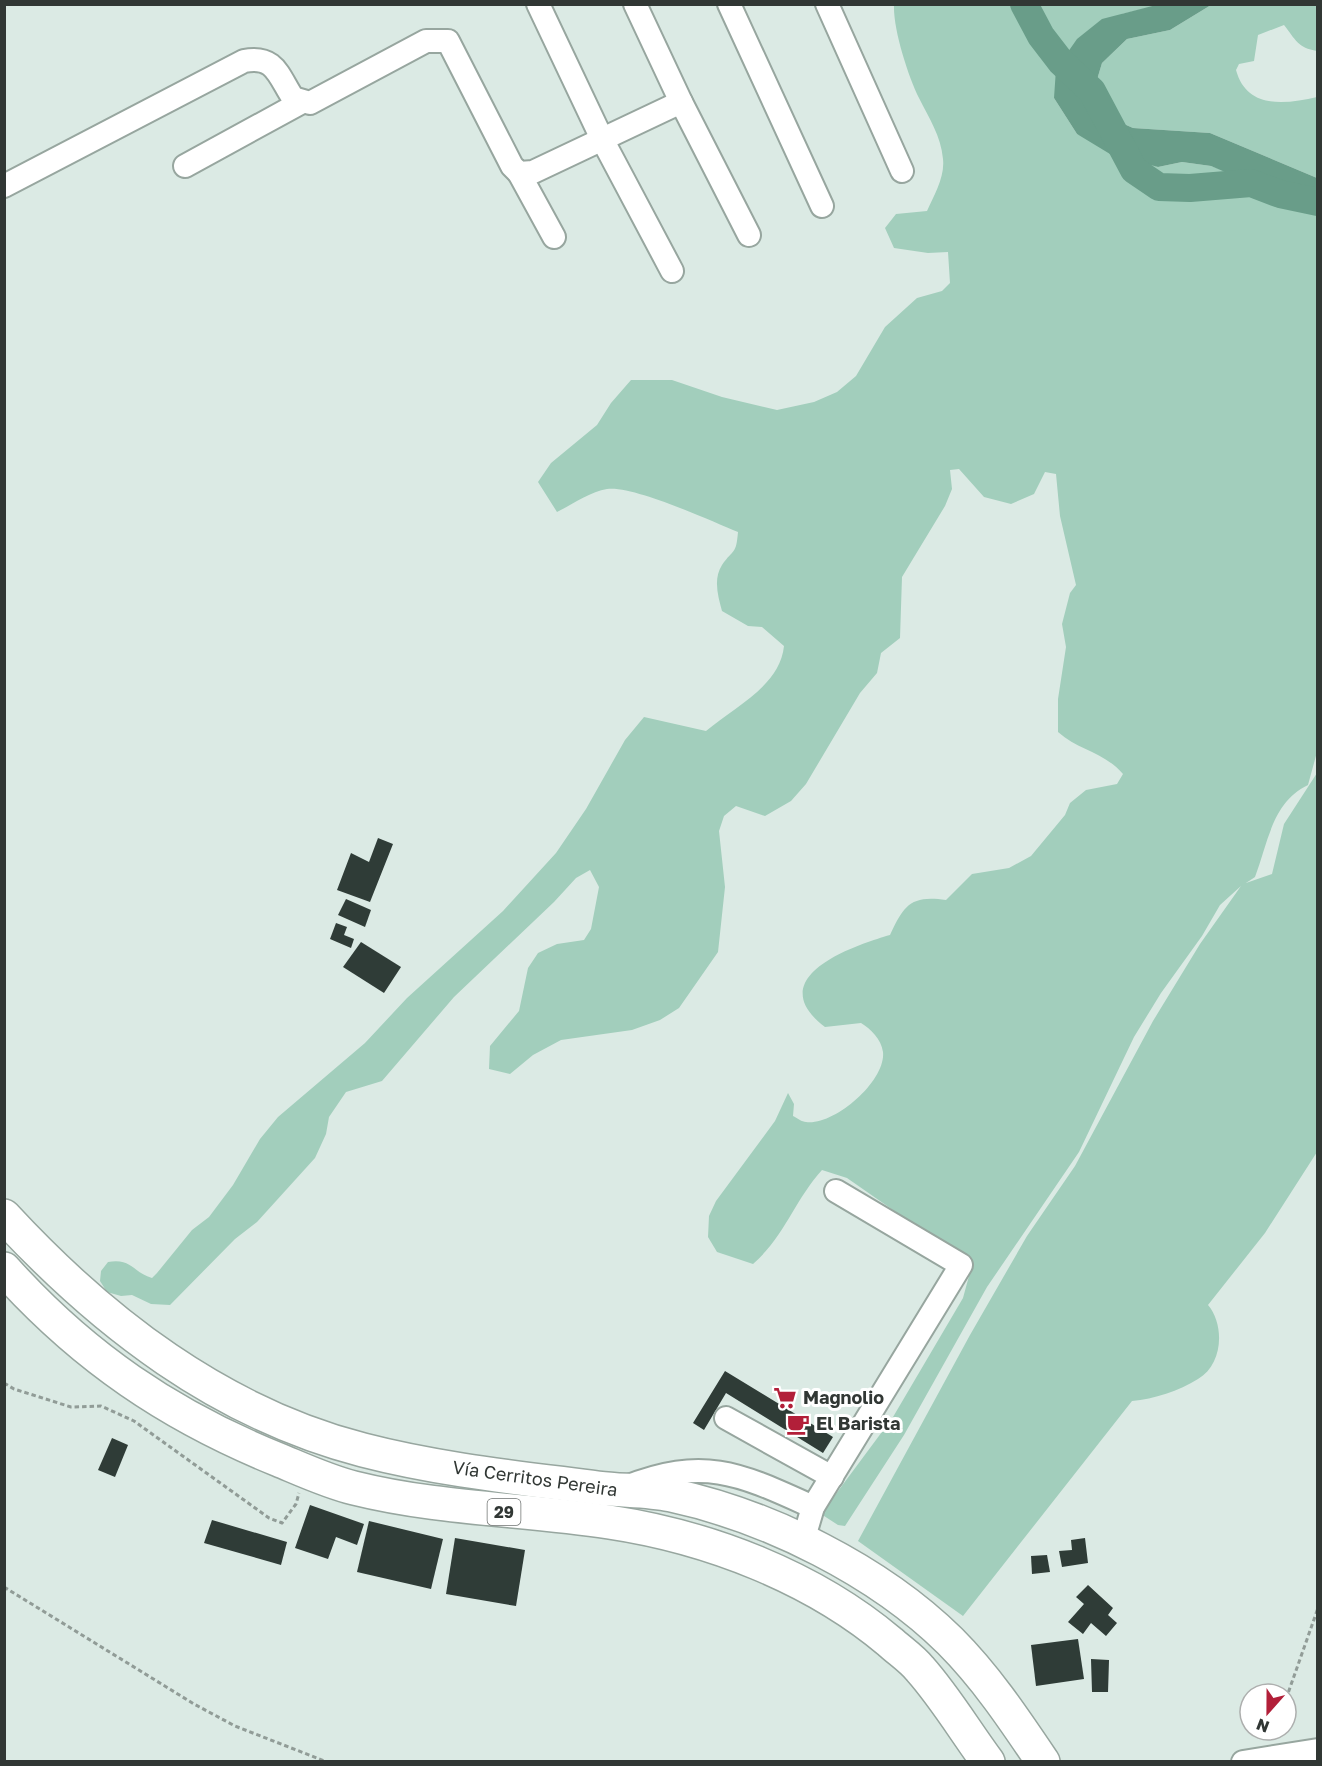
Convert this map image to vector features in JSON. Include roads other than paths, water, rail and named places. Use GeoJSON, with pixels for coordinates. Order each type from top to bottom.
{"type":"FeatureCollection","features":[{"type":"Feature","properties":{"kind":"highway","name":"Vía Cerritos Pereira"},"geometry":{"type":"LineString","coordinates":[[4,1216],[40,1254],[110,1319],[149,1350],[195,1379],[242,1404],[318,1436],[372,1452],[475,1472],[669,1495],[717,1507],[803,1541],[836,1557],[894,1593],[949,1641],[999,1696],[1043,1761]]}},
{"type":"Feature","properties":{"kind":"highway","name":"29"},"geometry":{"type":"LineString","coordinates":[[4,1269],[83,1347],[133,1385],[227,1439],[305,1471],[352,1488],[412,1500],[477,1510],[609,1522],[705,1543],[778,1573],[820,1594],[873,1628],[920,1667],[988,1761]]}},
{"type":"Feature","properties":{"kind":"highway"},"geometry":{"type":"LineString","coordinates":[[609,1522],[665,1520],[707,1529],[783,1560],[794,1559],[803,1541]]}},
{"type":"Feature","properties":{"kind":"street"},"geometry":{"type":"LineString","coordinates":[[538,4],[603,139],[672,271]]}},
{"type":"Feature","properties":{"kind":"street"},"geometry":{"type":"LineString","coordinates":[[635,4],[681,102],[749,235]]}},
{"type":"Feature","properties":{"kind":"street"},"geometry":{"type":"LineString","coordinates":[[729,4],[822,206]]}},
{"type":"Feature","properties":{"kind":"street"},"geometry":{"type":"LineString","coordinates":[[827,4],[902,171]]}},
{"type":"Feature","properties":{"kind":"street"},"geometry":{"type":"LineString","coordinates":[[4,186],[244,61],[260,58],[269,62],[293,98],[310,103],[426,40],[448,41],[512,166],[519,173],[554,237]]}},
{"type":"Feature","properties":{"kind":"street"},"geometry":{"type":"LineString","coordinates":[[185,166],[302,102]]}},
{"type":"Feature","properties":{"kind":"street"},"geometry":{"type":"LineString","coordinates":[[519,173],[533,172],[681,102]]}},
{"type":"Feature","properties":{"kind":"street"},"geometry":{"type":"LineString","coordinates":[[803,1541],[813,1507],[961,1265],[836,1191]]}},
{"type":"Feature","properties":{"kind":"street"},"geometry":{"type":"LineString","coordinates":[[726,1418],[832,1477]]}},
{"type":"Feature","properties":{"kind":"street"},"geometry":{"type":"LineString","coordinates":[[618,1490],[659,1473],[685,1470],[719,1472],[751,1479],[813,1507]]}},
{"type":"Feature","properties":{"kind":"street"},"geometry":{"type":"LineString","coordinates":[[1243,1761],[1317,1750]]}},
{"type":"Feature","properties":{"kind":"waterway"},"geometry":{"type":"LineString","coordinates":[[1024,4],[1041,36],[1061,62],[1092,91],[1134,170],[1159,187],[1190,188],[1251,183],[1280,194],[1318,202]]}},
{"type":"Feature","properties":{"kind":"place","name":"Magnolio"},"geometry":{"type":"Point","coordinates":[785,1398]}},
{"type":"Feature","properties":{"kind":"place","name":"El Barista"},"geometry":{"type":"Point","coordinates":[798,1424]}}]}
